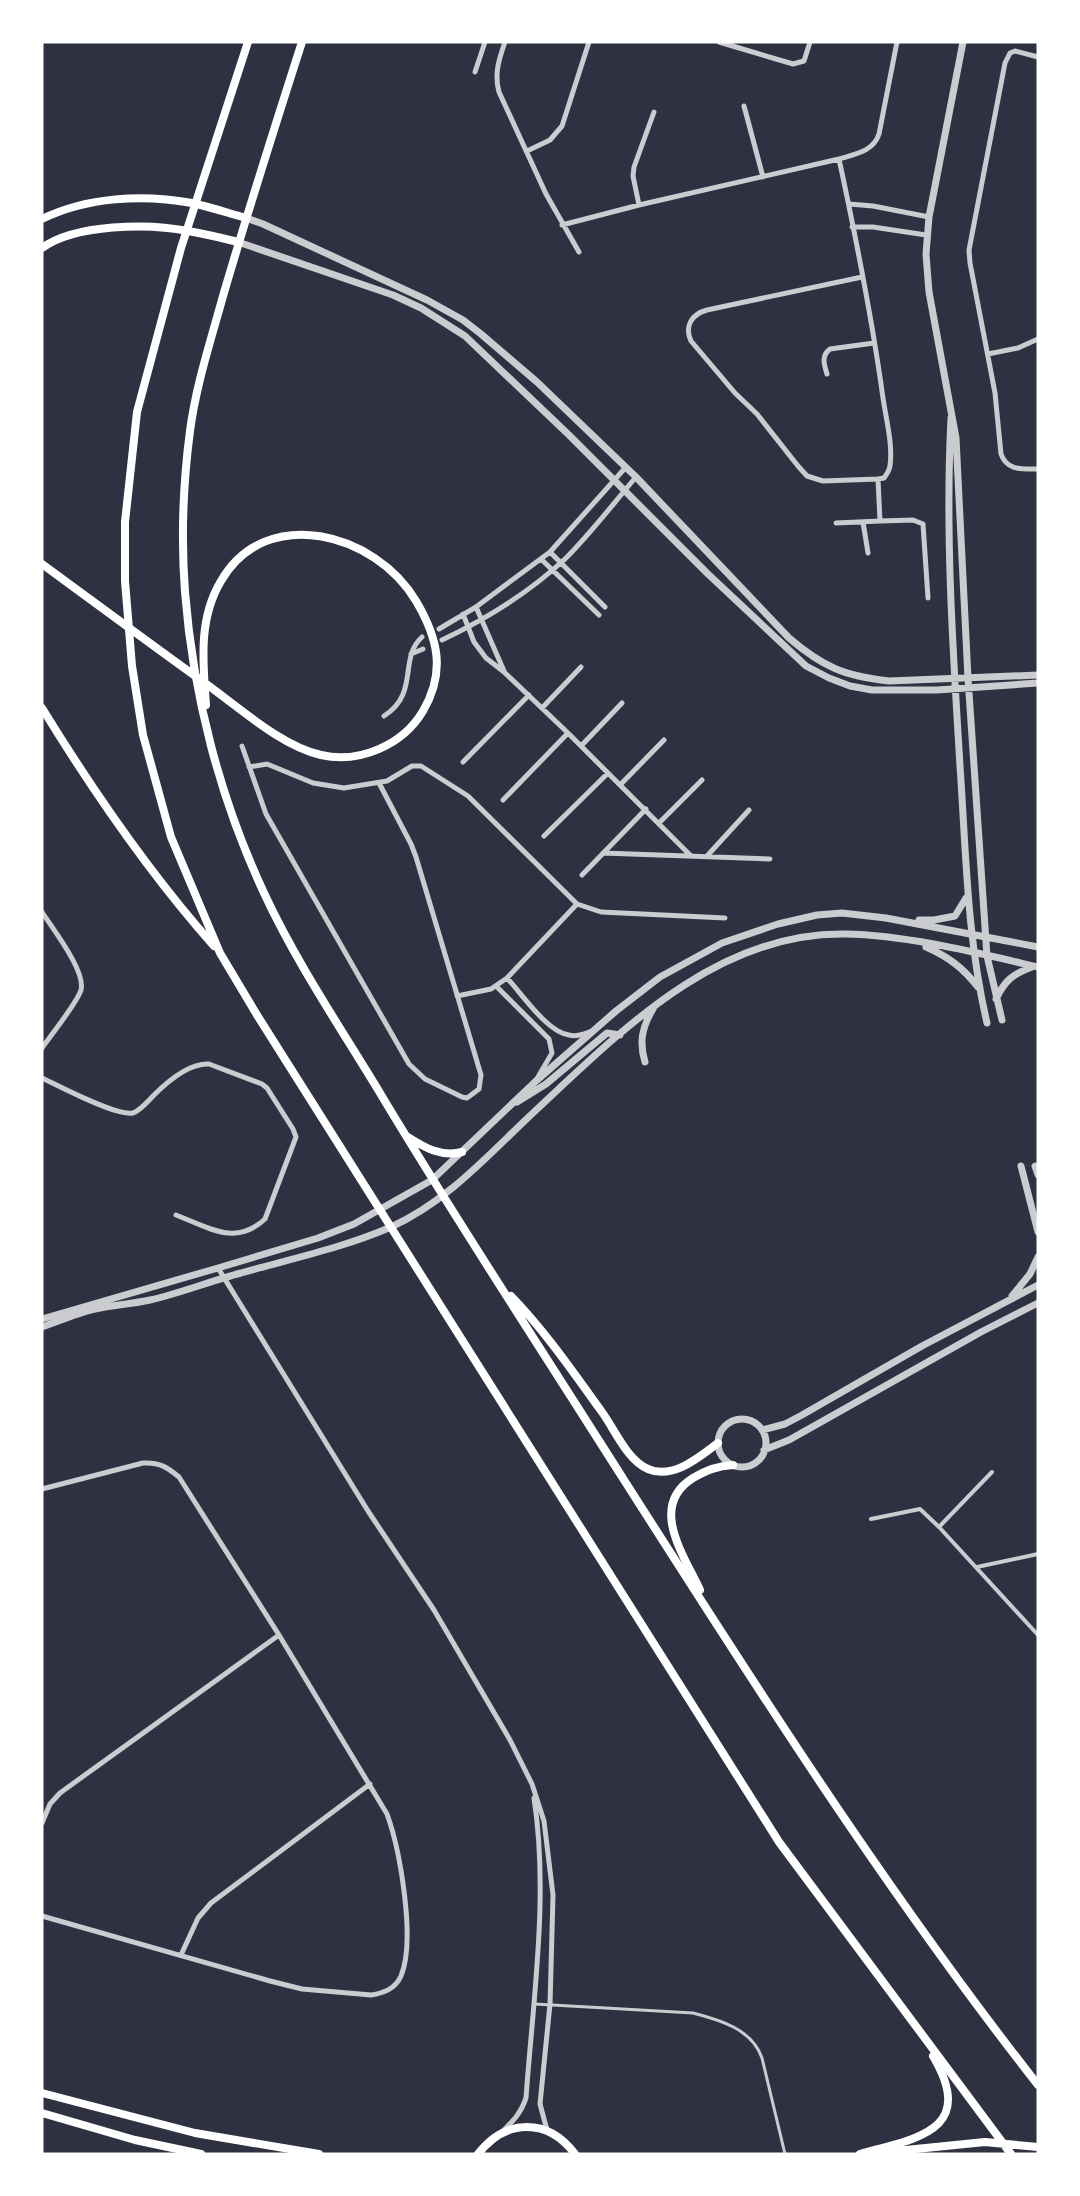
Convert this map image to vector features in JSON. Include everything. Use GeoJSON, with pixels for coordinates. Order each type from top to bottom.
{"type":"FeatureCollection","features":[{"type":"Feature","properties":{"kind":"main road"},"geometry":{"type":"LineString","coordinates":[[220,953],[171,837],[143,735],[132,666],[125,581],[125,522],[137,412],[186,230],[248,42]]}},
{"type":"Feature","properties":{"kind":"main road"},"geometry":{"type":"LineString","coordinates":[[302,42],[238,242],[199,380],[190,427],[186,480],[183,531],[191,653],[208,737],[243,845],[265,896],[292,947],[432,1180],[498,1283],[821,1783],[962,1986],[1038,2085]]}},
{"type":"Feature","properties":{"kind":"main road"},"geometry":{"type":"LineString","coordinates":[[42,219],[62,210],[96,202],[127,199],[195,203],[246,218]]}},
{"type":"Feature","properties":{"kind":"main road"},"geometry":{"type":"LineString","coordinates":[[42,248],[69,235],[99,229],[186,230],[238,242]]}},
{"type":"Feature","properties":{"kind":"main road"},"geometry":{"type":"LineString","coordinates":[[42,564],[96,604],[238,708],[290,743],[312,752],[338,758],[369,753],[388,745],[404,734],[429,701],[435,681],[437,653],[429,625],[413,595],[386,566],[358,548],[323,536],[291,535],[260,544],[246,552],[233,562],[220,582],[210,605],[204,628],[203,665],[208,737]]}},
{"type":"Feature","properties":{"kind":"main road"},"geometry":{"type":"LineString","coordinates":[[42,708],[119,823],[174,898],[220,953],[779,1842],[1011,2154]]}},
{"type":"Feature","properties":{"kind":"main road"},"geometry":{"type":"LineString","coordinates":[[405,1135],[436,1152],[446,1154],[462,1152]]}},
{"type":"Feature","properties":{"kind":"main road"},"geometry":{"type":"LineString","coordinates":[[498,1283],[526,1311],[639,1464],[657,1472],[674,1470],[718,1443]]}},
{"type":"Feature","properties":{"kind":"main road"},"geometry":{"type":"LineString","coordinates":[[714,1618],[679,1544],[670,1515],[672,1501],[683,1484],[709,1469],[733,1465]]}},
{"type":"Feature","properties":{"kind":"main road"},"geometry":{"type":"LineString","coordinates":[[860,2154],[904,2142],[930,2131],[939,2122],[947,2105],[947,2090],[941,2071],[891,1992]]}},
{"type":"Feature","properties":{"kind":"main road"},"geometry":{"type":"LineString","coordinates":[[42,2093],[195,2133],[319,2154]]}},
{"type":"Feature","properties":{"kind":"main road"},"geometry":{"type":"LineString","coordinates":[[42,2113],[135,2140],[201,2154]]}},
{"type":"Feature","properties":{"kind":"main road"},"geometry":{"type":"LineString","coordinates":[[478,2154],[488,2142],[500,2134],[513,2128],[528,2127],[547,2130],[567,2143],[575,2154]]}},
{"type":"Feature","properties":{"kind":"main road"},"geometry":{"type":"LineString","coordinates":[[870,2154],[975,2143],[1038,2147]]}},
{"type":"Feature","properties":{"kind":"street"},"geometry":{"type":"LineString","coordinates":[[476,72],[485,42]]}},
{"type":"Feature","properties":{"kind":"street"},"geometry":{"type":"LineString","coordinates":[[505,42],[495,80],[499,92],[562,225],[579,252]]}},
{"type":"Feature","properties":{"kind":"street"},"geometry":{"type":"LineString","coordinates":[[527,151],[550,140],[562,126],[589,42]]}},
{"type":"Feature","properties":{"kind":"street"},"geometry":{"type":"LineString","coordinates":[[719,42],[793,64],[804,61],[810,42]]}},
{"type":"Feature","properties":{"kind":"street"},"geometry":{"type":"LineString","coordinates":[[562,225],[839,159],[868,149],[877,141],[897,42]]}},
{"type":"Feature","properties":{"kind":"street"},"geometry":{"type":"LineString","coordinates":[[963,42],[929,217],[926,254],[929,292],[954,418],[959,469],[968,678],[985,936],[987,956],[1002,1020]]}},
{"type":"Feature","properties":{"kind":"street"},"geometry":{"type":"LineString","coordinates":[[1038,57],[1015,51],[1010,53],[1005,63],[969,250],[998,412],[1004,462],[1010,467],[1038,469]]}},
{"type":"Feature","properties":{"kind":"street"},"geometry":{"type":"LineString","coordinates":[[744,106],[763,177]]}},
{"type":"Feature","properties":{"kind":"street"},"geometry":{"type":"LineString","coordinates":[[639,205],[633,176],[634,167],[654,112]]}},
{"type":"Feature","properties":{"kind":"street"},"geometry":{"type":"LineString","coordinates":[[839,159],[849,204],[874,343],[890,448],[890,467],[884,478],[823,481],[807,476],[757,414],[735,393],[687,334],[692,318],[700,312],[862,277]]}},
{"type":"Feature","properties":{"kind":"street"},"geometry":{"type":"LineString","coordinates":[[849,204],[873,206],[929,217]]}},
{"type":"Feature","properties":{"kind":"street"},"geometry":{"type":"LineString","coordinates":[[246,218],[407,290],[463,320],[506,353],[626,467],[763,612],[809,655],[837,671],[869,679],[889,681],[1038,675]]}},
{"type":"Feature","properties":{"kind":"street"},"geometry":{"type":"LineString","coordinates":[[852,226],[873,227],[926,236]]}},
{"type":"Feature","properties":{"kind":"street"},"geometry":{"type":"LineString","coordinates":[[238,242],[393,296],[444,322],[465,336],[625,490],[708,574],[806,666],[850,686],[872,690],[895,691],[1038,683]]}},
{"type":"Feature","properties":{"kind":"street"},"geometry":{"type":"LineString","coordinates":[[988,354],[1018,348],[1038,339]]}},
{"type":"Feature","properties":{"kind":"street"},"geometry":{"type":"LineString","coordinates":[[827,374],[823,362],[826,352],[830,349],[874,343]]}},
{"type":"Feature","properties":{"kind":"street"},"geometry":{"type":"LineString","coordinates":[[951,409],[950,555],[955,679],[970,933],[987,1023]]}},
{"type":"Feature","properties":{"kind":"street"},"geometry":{"type":"LineString","coordinates":[[439,629],[476,607],[550,552],[626,467]]}},
{"type":"Feature","properties":{"kind":"street"},"geometry":{"type":"LineString","coordinates":[[442,640],[483,620],[552,570],[636,477]]}},
{"type":"Feature","properties":{"kind":"street"},"geometry":{"type":"LineString","coordinates":[[878,479],[880,521]]}},
{"type":"Feature","properties":{"kind":"street"},"geometry":{"type":"LineString","coordinates":[[836,522],[921,521],[928,598]]}},
{"type":"Feature","properties":{"kind":"street"},"geometry":{"type":"LineString","coordinates":[[863,522],[868,553]]}},
{"type":"Feature","properties":{"kind":"street"},"geometry":{"type":"LineString","coordinates":[[550,552],[605,607]]}},
{"type":"Feature","properties":{"kind":"street"},"geometry":{"type":"LineString","coordinates":[[541,559],[598,615]]}},
{"type":"Feature","properties":{"kind":"street"},"geometry":{"type":"LineString","coordinates":[[476,607],[504,672]]}},
{"type":"Feature","properties":{"kind":"street"},"geometry":{"type":"LineString","coordinates":[[463,614],[479,650],[529,695],[692,856]]}},
{"type":"Feature","properties":{"kind":"street"},"geometry":{"type":"LineString","coordinates":[[384,716],[394,710],[403,695],[409,678],[411,654],[422,637]]}},
{"type":"Feature","properties":{"kind":"street"},"geometry":{"type":"LineString","coordinates":[[411,654],[423,649]]}},
{"type":"Feature","properties":{"kind":"street"},"geometry":{"type":"LineString","coordinates":[[542,708],[581,667]]}},
{"type":"Feature","properties":{"kind":"street"},"geometry":{"type":"LineString","coordinates":[[464,762],[529,695]]}},
{"type":"Feature","properties":{"kind":"street"},"geometry":{"type":"LineString","coordinates":[[581,746],[622,703]]}},
{"type":"Feature","properties":{"kind":"street"},"geometry":{"type":"LineString","coordinates":[[503,801],[568,733]]}},
{"type":"Feature","properties":{"kind":"street"},"geometry":{"type":"LineString","coordinates":[[621,784],[664,740]]}},
{"type":"Feature","properties":{"kind":"street"},"geometry":{"type":"LineString","coordinates":[[242,746],[258,795],[270,822],[409,1064],[425,1079],[462,1098],[467,1098],[478,1089],[481,1075],[411,844],[379,783]]}},
{"type":"Feature","properties":{"kind":"street"},"geometry":{"type":"LineString","coordinates":[[249,767],[267,764],[323,786],[355,788],[395,778],[417,765],[468,796],[577,904],[601,912],[725,918]]}},
{"type":"Feature","properties":{"kind":"street"},"geometry":{"type":"LineString","coordinates":[[544,836],[608,773]]}},
{"type":"Feature","properties":{"kind":"street"},"geometry":{"type":"LineString","coordinates":[[659,823],[702,780]]}},
{"type":"Feature","properties":{"kind":"street"},"geometry":{"type":"LineString","coordinates":[[582,875],[646,809]]}},
{"type":"Feature","properties":{"kind":"street"},"geometry":{"type":"LineString","coordinates":[[707,856],[749,810]]}},
{"type":"Feature","properties":{"kind":"street"},"geometry":{"type":"LineString","coordinates":[[603,852],[770,859]]}},
{"type":"Feature","properties":{"kind":"street"},"geometry":{"type":"LineString","coordinates":[[42,1319],[318,1238],[354,1224],[381,1210],[432,1180],[593,1030],[660,977],[722,943],[777,924],[817,915],[842,913],[926,920],[949,918],[959,911],[968,896]]}},
{"type":"Feature","properties":{"kind":"street"},"geometry":{"type":"LineString","coordinates":[[457,996],[485,991],[507,978],[577,904]]}},
{"type":"Feature","properties":{"kind":"street"},"geometry":{"type":"LineString","coordinates":[[42,912],[76,966],[82,982],[78,995],[42,1048]]}},
{"type":"Feature","properties":{"kind":"street"},"geometry":{"type":"LineString","coordinates":[[886,918],[1038,947]]}},
{"type":"Feature","properties":{"kind":"street"},"geometry":{"type":"LineString","coordinates":[[42,1327],[93,1309],[150,1300],[326,1249],[391,1227],[443,1197],[656,1004],[684,984],[745,953],[814,936],[842,934],[904,940],[1036,967]]}},
{"type":"Feature","properties":{"kind":"street"},"geometry":{"type":"LineString","coordinates":[[904,940],[936,951],[953,961],[964,970],[979,990]]}},
{"type":"Feature","properties":{"kind":"street"},"geometry":{"type":"LineString","coordinates":[[996,999],[1010,976],[1036,967]]}},
{"type":"Feature","properties":{"kind":"street"},"geometry":{"type":"LineString","coordinates":[[507,978],[559,1033],[571,1036],[593,1030]]}},
{"type":"Feature","properties":{"kind":"street"},"geometry":{"type":"LineString","coordinates":[[496,986],[549,1039],[552,1053],[536,1081]]}},
{"type":"Feature","properties":{"kind":"street"},"geometry":{"type":"LineString","coordinates":[[645,1062],[642,1034],[656,1004]]}},
{"type":"Feature","properties":{"kind":"street"},"geometry":{"type":"LineString","coordinates":[[512,1104],[533,1094],[607,1033],[620,1035]]}},
{"type":"Feature","properties":{"kind":"street"},"geometry":{"type":"LineString","coordinates":[[42,1078],[101,1106],[123,1113],[133,1113],[144,1106],[163,1086],[191,1067],[202,1064],[224,1069],[267,1088],[293,1128],[296,1137],[265,1219],[258,1226],[230,1235],[176,1215]]}},
{"type":"Feature","properties":{"kind":"street"},"geometry":{"type":"LineString","coordinates":[[1021,1166],[1038,1232]]}},
{"type":"Feature","properties":{"kind":"street"},"geometry":{"type":"LineString","coordinates":[[1035,1166],[1038,1175]]}},
{"type":"Feature","properties":{"kind":"street"},"geometry":{"type":"LineString","coordinates":[[1011,1298],[1030,1274],[1038,1257]]}},
{"type":"Feature","properties":{"kind":"street"},"geometry":{"type":"LineString","coordinates":[[218,1268],[368,1511],[434,1610],[510,1740],[532,1785],[544,1821],[553,1895],[550,2004],[540,2104],[547,2130]]}},
{"type":"Feature","properties":{"kind":"street"},"geometry":{"type":"LineString","coordinates":[[762,1430],[785,1424],[1038,1285]]}},
{"type":"Feature","properties":{"kind":"street"},"geometry":{"type":"LineString","coordinates":[[764,1450],[789,1440],[981,1332],[1035,1306]]}},
{"type":"Feature","properties":{"kind":"street"},"geometry":{"type":"LineString","coordinates":[[738,1419],[753,1421],[762,1430],[765,1439],[764,1450],[757,1461],[749,1466],[733,1465],[721,1455],[718,1443],[720,1432],[725,1426],[738,1419]]}},
{"type":"Feature","properties":{"kind":"street"},"geometry":{"type":"LineString","coordinates":[[42,1489],[154,1462],[167,1467],[179,1477],[279,1635],[387,1814],[392,1827],[404,1896],[407,1933],[405,1958],[401,1977],[389,1990],[371,1995],[302,1989],[42,1916]]}},
{"type":"Feature","properties":{"kind":"street"},"geometry":{"type":"LineString","coordinates":[[939,1527],[992,1472]]}},
{"type":"Feature","properties":{"kind":"street"},"geometry":{"type":"LineString","coordinates":[[871,1519],[920,1509],[1038,1635]]}},
{"type":"Feature","properties":{"kind":"street"},"geometry":{"type":"LineString","coordinates":[[976,1567],[1038,1554]]}},
{"type":"Feature","properties":{"kind":"street"},"geometry":{"type":"LineString","coordinates":[[42,1822],[50,1804],[60,1793],[279,1635]]}},
{"type":"Feature","properties":{"kind":"street"},"geometry":{"type":"LineString","coordinates":[[181,1955],[198,1918],[211,1903],[370,1784]]}},
{"type":"Feature","properties":{"kind":"street"},"geometry":{"type":"LineString","coordinates":[[500,2134],[522,2110],[525,2098],[541,1874],[538,1824],[532,1785]]}},
{"type":"Feature","properties":{"kind":"lane"},"geometry":{"type":"LineString","coordinates":[[533,2004],[693,2013],[717,2020],[744,2033],[757,2045],[762,2058],[785,2154]]}}]}
